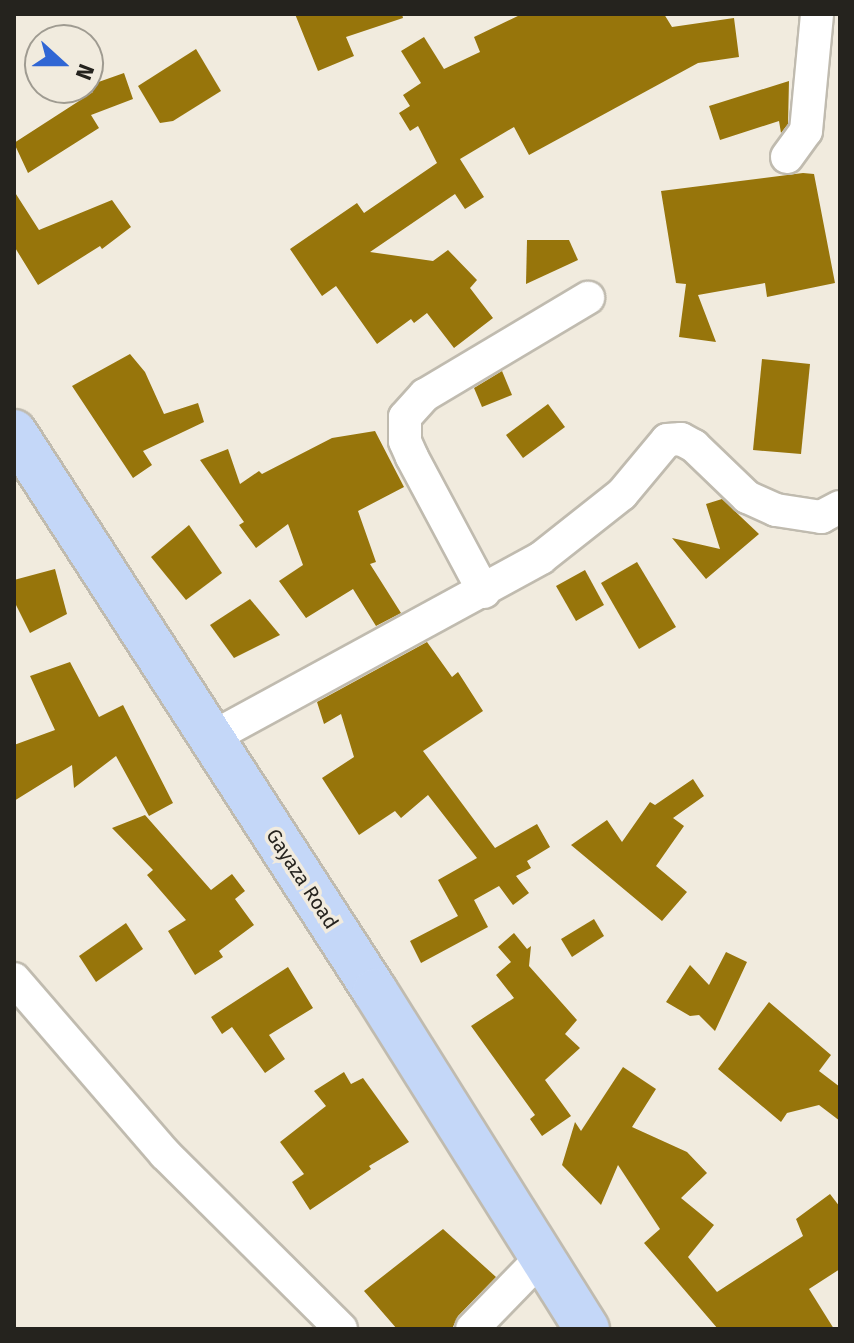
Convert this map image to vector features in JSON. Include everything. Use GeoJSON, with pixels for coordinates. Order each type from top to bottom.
{"type":"FeatureCollection","features":[{"type":"Feature","properties":{"kind":"main road","name":"Gayaza Road"},"geometry":{"type":"LineString","coordinates":[[14,432],[587,1329]]}},
{"type":"Feature","properties":{"kind":"street"},"geometry":{"type":"LineString","coordinates":[[787,157],[806,131],[817,14]]}},
{"type":"Feature","properties":{"kind":"street"},"geometry":{"type":"LineString","coordinates":[[484,592],[412,457],[405,441],[405,417],[425,395],[588,298]]}},
{"type":"Feature","properties":{"kind":"street"},"geometry":{"type":"LineString","coordinates":[[211,738],[484,592],[541,558],[622,494],[667,440],[681,439],[694,446],[747,497],[776,510],[821,517],[840,507]]}},
{"type":"Feature","properties":{"kind":"street"},"geometry":{"type":"LineString","coordinates":[[14,979],[165,1154],[341,1329]]}},
{"type":"Feature","properties":{"kind":"street"},"geometry":{"type":"LineString","coordinates":[[472,1329],[541,1258]]}},
{"type":"Feature","properties":{"kind":"building"},"geometry":{"type":"Polygon","coordinates":[[[295,14],[402,14],[403,18],[346,37],[354,56],[318,71],[295,14]]]}},
{"type":"Feature","properties":{"kind":"building"},"geometry":{"type":"Polygon","coordinates":[[[522,14],[664,14],[672,27],[734,18],[739,57],[698,63],[529,155],[514,127],[460,159],[484,197],[465,209],[455,194],[370,252],[433,261],[448,250],[477,280],[470,288],[493,318],[454,348],[427,313],[414,323],[411,319],[377,344],[336,286],[322,296],[290,249],[357,203],[364,213],[437,163],[418,126],[410,131],[399,113],[410,106],[403,95],[421,83],[401,51],[424,37],[444,69],[480,52],[474,37],[522,14]]]}},
{"type":"Feature","properties":{"kind":"building"},"geometry":{"type":"Polygon","coordinates":[[[196,49],[221,91],[173,121],[160,123],[138,86],[196,49]]]}},
{"type":"Feature","properties":{"kind":"building"},"geometry":{"type":"Polygon","coordinates":[[[124,73],[133,99],[91,115],[99,128],[28,173],[14,143],[74,104],[104,104],[104,80],[124,73]]]}},
{"type":"Feature","properties":{"kind":"building"},"geometry":{"type":"Polygon","coordinates":[[[789,81],[788,124],[781,133],[779,121],[720,140],[709,106],[789,81]]]}},
{"type":"Feature","properties":{"kind":"building"},"geometry":{"type":"Polygon","coordinates":[[[814,174],[835,283],[767,297],[765,283],[698,295],[716,342],[679,337],[686,284],[676,283],[661,191],[814,174]]]}},
{"type":"Feature","properties":{"kind":"building"},"geometry":{"type":"Polygon","coordinates":[[[14,191],[39,230],[112,200],[131,227],[102,249],[100,246],[38,285],[14,246],[14,191]]]}},
{"type":"Feature","properties":{"kind":"building"},"geometry":{"type":"Polygon","coordinates":[[[527,240],[569,240],[578,260],[526,284],[527,240]]]}},
{"type":"Feature","properties":{"kind":"building"},"geometry":{"type":"Polygon","coordinates":[[[130,354],[145,372],[164,414],[198,403],[204,422],[143,451],[152,465],[133,478],[72,386],[130,354]]]}},
{"type":"Feature","properties":{"kind":"building"},"geometry":{"type":"Polygon","coordinates":[[[762,359],[810,364],[801,454],[753,450],[762,359]]]}},
{"type":"Feature","properties":{"kind":"building"},"geometry":{"type":"Polygon","coordinates":[[[502,371],[512,395],[482,407],[474,388],[502,371]]]}},
{"type":"Feature","properties":{"kind":"building"},"geometry":{"type":"Polygon","coordinates":[[[548,404],[565,427],[523,458],[506,435],[548,404]]]}},
{"type":"Feature","properties":{"kind":"building"},"geometry":{"type":"Polygon","coordinates":[[[375,431],[404,487],[358,511],[376,562],[370,564],[401,613],[376,626],[353,589],[306,618],[279,581],[303,565],[288,524],[256,548],[239,525],[244,522],[200,460],[228,449],[240,484],[259,471],[262,474],[332,438],[375,431]]]}},
{"type":"Feature","properties":{"kind":"building"},"geometry":{"type":"Polygon","coordinates":[[[722,499],[759,534],[706,579],[672,538],[720,549],[706,504],[722,499]]]}},
{"type":"Feature","properties":{"kind":"building"},"geometry":{"type":"Polygon","coordinates":[[[189,525],[222,573],[186,600],[151,557],[189,525]]]}},
{"type":"Feature","properties":{"kind":"building"},"geometry":{"type":"Polygon","coordinates":[[[637,562],[676,627],[639,649],[601,583],[637,562]]]}},
{"type":"Feature","properties":{"kind":"building"},"geometry":{"type":"Polygon","coordinates":[[[55,569],[67,614],[30,633],[14,601],[14,580],[55,569]]]}},
{"type":"Feature","properties":{"kind":"building"},"geometry":{"type":"Polygon","coordinates":[[[585,570],[604,605],[576,621],[556,586],[585,570]]]}},
{"type":"Feature","properties":{"kind":"building"},"geometry":{"type":"Polygon","coordinates":[[[250,599],[280,635],[234,658],[210,625],[250,599]]]}},
{"type":"Feature","properties":{"kind":"building"},"geometry":{"type":"Polygon","coordinates":[[[427,642],[452,677],[458,672],[483,711],[423,751],[495,848],[537,824],[550,847],[527,861],[531,868],[516,876],[529,893],[513,905],[499,886],[474,900],[488,927],[421,963],[410,941],[458,916],[438,880],[477,858],[428,795],[401,818],[395,811],[359,835],[322,778],[354,757],[341,714],[324,724],[317,702],[427,642]]]}},
{"type":"Feature","properties":{"kind":"building"},"geometry":{"type":"Polygon","coordinates":[[[70,662],[99,717],[123,705],[173,803],[149,816],[116,756],[74,788],[72,765],[14,801],[14,745],[55,730],[30,676],[70,662]]]}},
{"type":"Feature","properties":{"kind":"building"},"geometry":{"type":"Polygon","coordinates":[[[693,779],[704,796],[673,818],[684,826],[656,866],[687,892],[662,921],[571,845],[607,820],[622,842],[650,802],[655,805],[693,779]]]}},
{"type":"Feature","properties":{"kind":"building"},"geometry":{"type":"Polygon","coordinates":[[[145,815],[211,890],[232,874],[245,891],[235,899],[254,925],[219,951],[223,957],[195,975],[168,931],[186,920],[147,875],[153,870],[112,828],[145,815]]]}},
{"type":"Feature","properties":{"kind":"building"},"geometry":{"type":"Polygon","coordinates":[[[594,919],[604,936],[572,957],[561,939],[594,919]]]}},
{"type":"Feature","properties":{"kind":"building"},"geometry":{"type":"Polygon","coordinates":[[[126,923],[143,949],[96,982],[79,956],[126,923]]]}},
{"type":"Feature","properties":{"kind":"building"},"geometry":{"type":"Polygon","coordinates":[[[514,933],[527,949],[531,946],[529,966],[577,1020],[565,1034],[580,1048],[545,1080],[571,1116],[542,1136],[530,1119],[535,1115],[471,1026],[514,998],[496,975],[511,962],[498,947],[514,933]]]}},
{"type":"Feature","properties":{"kind":"building"},"geometry":{"type":"Polygon","coordinates":[[[726,952],[747,962],[715,1031],[699,1015],[690,1016],[666,1002],[690,965],[709,985],[726,952]]]}},
{"type":"Feature","properties":{"kind":"building"},"geometry":{"type":"Polygon","coordinates":[[[288,967],[313,1008],[269,1035],[285,1059],[265,1073],[232,1027],[222,1034],[211,1017],[288,967]]]}},
{"type":"Feature","properties":{"kind":"building"},"geometry":{"type":"Polygon","coordinates":[[[769,1002],[831,1055],[819,1071],[840,1087],[840,1121],[819,1105],[787,1113],[781,1122],[718,1069],[769,1002]]]}},
{"type":"Feature","properties":{"kind":"building"},"geometry":{"type":"Polygon","coordinates":[[[623,1067],[656,1089],[632,1127],[687,1152],[707,1173],[681,1198],[714,1225],[688,1257],[717,1292],[803,1236],[796,1219],[830,1194],[840,1207],[840,1269],[809,1289],[834,1329],[718,1329],[644,1243],[660,1229],[618,1165],[601,1205],[562,1165],[575,1122],[581,1131],[623,1067]]]}},
{"type":"Feature","properties":{"kind":"building"},"geometry":{"type":"Polygon","coordinates":[[[344,1072],[351,1084],[363,1078],[409,1142],[369,1166],[371,1169],[310,1210],[292,1182],[304,1174],[280,1142],[326,1106],[314,1091],[344,1072]]]}},
{"type":"Feature","properties":{"kind":"building"},"geometry":{"type":"Polygon","coordinates":[[[443,1229],[496,1277],[458,1316],[452,1329],[397,1329],[364,1291],[443,1229]]]}}]}
